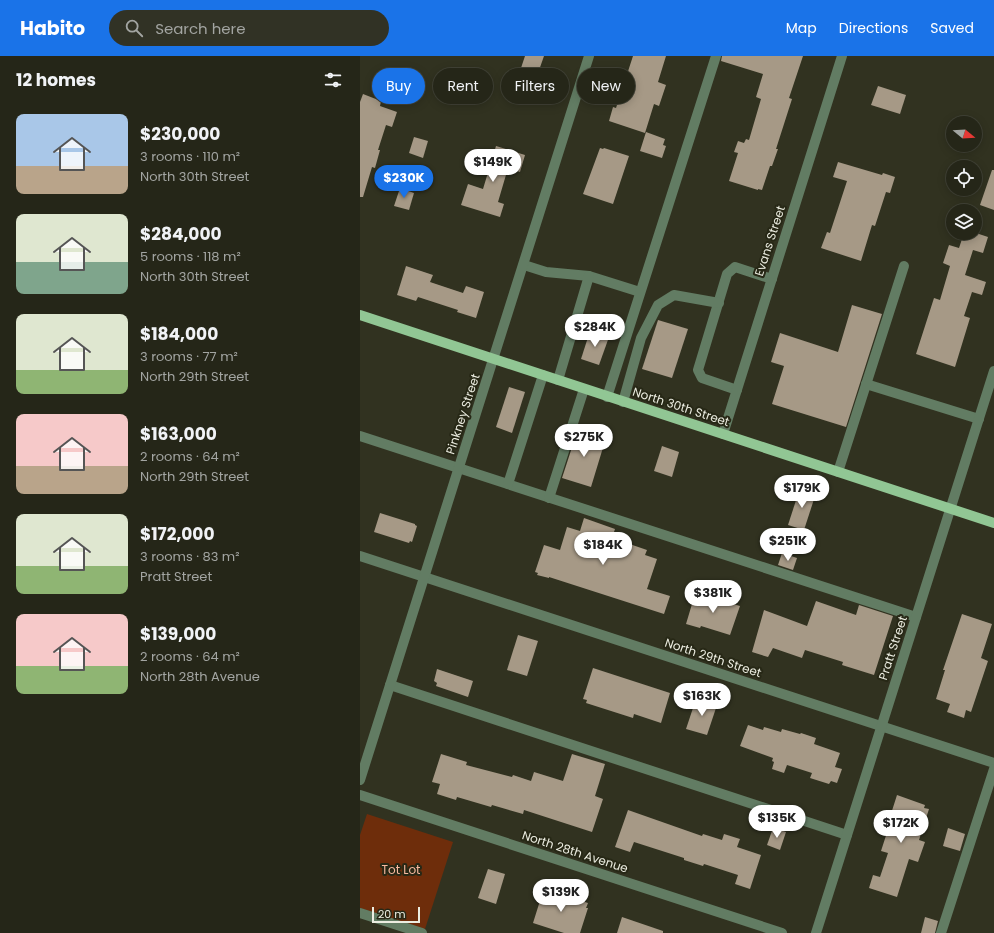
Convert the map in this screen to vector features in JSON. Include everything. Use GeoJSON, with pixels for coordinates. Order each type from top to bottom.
{"type":"FeatureCollection","features":[{"type":"Feature","properties":{"kind":"main road","name":"North 30th Street"},"geometry":{"type":"LineString","coordinates":[[360,315],[994,523]]}},
{"type":"Feature","properties":{"kind":"street","name":"Pinkney Street"},"geometry":{"type":"LineString","coordinates":[[360,780],[590,56]]}},
{"type":"Feature","properties":{"kind":"street"},"geometry":{"type":"LineString","coordinates":[[607,396],[716,56]]}},
{"type":"Feature","properties":{"kind":"street","name":"Evans Street"},"geometry":{"type":"LineString","coordinates":[[723,434],[842,56]]}},
{"type":"Feature","properties":{"kind":"street"},"geometry":{"type":"LineString","coordinates":[[524,265],[546,272],[589,276],[640,292]]}},
{"type":"Feature","properties":{"kind":"street"},"geometry":{"type":"LineString","coordinates":[[838,472],[904,266]]}},
{"type":"Feature","properties":{"kind":"street"},"geometry":{"type":"LineString","coordinates":[[737,390],[702,378],[698,370],[727,274],[735,267],[772,279]]}},
{"type":"Feature","properties":{"kind":"street"},"geometry":{"type":"LineString","coordinates":[[558,380],[589,276]]}},
{"type":"Feature","properties":{"kind":"street"},"geometry":{"type":"LineString","coordinates":[[623,402],[641,338],[658,305],[674,295],[718,303]]}},
{"type":"Feature","properties":{"kind":"street","name":"Pratt Street"},"geometry":{"type":"LineString","coordinates":[[816,933],[994,371]]}},
{"type":"Feature","properties":{"kind":"street"},"geometry":{"type":"LineString","coordinates":[[508,484],[543,375]]}},
{"type":"Feature","properties":{"kind":"street"},"geometry":{"type":"LineString","coordinates":[[866,384],[979,419]]}},
{"type":"Feature","properties":{"kind":"street"},"geometry":{"type":"LineString","coordinates":[[549,498],[584,389]]}},
{"type":"Feature","properties":{"kind":"street"},"geometry":{"type":"LineString","coordinates":[[360,436],[916,617]]}},
{"type":"Feature","properties":{"kind":"street","name":"North 29th Street"},"geometry":{"type":"LineString","coordinates":[[360,556],[994,763]]}},
{"type":"Feature","properties":{"kind":"street"},"geometry":{"type":"LineString","coordinates":[[390,685],[847,834]]}},
{"type":"Feature","properties":{"kind":"street"},"geometry":{"type":"LineString","coordinates":[[942,933],[994,769]]}},
{"type":"Feature","properties":{"kind":"street","name":"North 28th Avenue"},"geometry":{"type":"LineString","coordinates":[[360,795],[782,933]]}},
{"type":"Feature","properties":{"kind":"street"},"geometry":{"type":"LineString","coordinates":[[360,913],[422,933]]}},
{"type":"Feature","properties":{"kind":"green space","name":"Tot Lot"},"geometry":{"type":"Polygon","coordinates":[[[367,814],[453,842],[425,929],[360,908],[360,835],[367,814]]]}},
{"type":"Feature","properties":{"kind":"building"},"geometry":{"type":"Polygon","coordinates":[[[525,56],[544,56],[540,68],[521,68],[525,56]]]}},
{"type":"Feature","properties":{"kind":"building"},"geometry":{"type":"Polygon","coordinates":[[[633,56],[666,56],[658,82],[666,85],[659,106],[654,104],[645,133],[609,121],[613,107],[616,108],[617,104],[635,104],[635,68],[629,68],[633,56]]]}},
{"type":"Feature","properties":{"kind":"building"},"geometry":{"type":"Polygon","coordinates":[[[722,56],[803,56],[789,98],[792,99],[776,149],[778,149],[772,166],[770,166],[762,190],[729,181],[738,153],[734,152],[738,141],[744,143],[746,139],[749,140],[761,99],[756,97],[763,74],[721,61],[722,56]]]}},
{"type":"Feature","properties":{"kind":"building"},"geometry":{"type":"Polygon","coordinates":[[[878,86],[906,95],[900,114],[871,105],[878,86]]]}},
{"type":"Feature","properties":{"kind":"building"},"geometry":{"type":"Polygon","coordinates":[[[363,94],[372,98],[372,104],[380,104],[380,106],[397,112],[392,127],[386,125],[378,150],[380,150],[375,168],[372,167],[363,197],[360,197],[360,102],[363,94]]]}},
{"type":"Feature","properties":{"kind":"building"},"geometry":{"type":"Polygon","coordinates":[[[646,132],[665,139],[663,145],[666,146],[662,158],[640,151],[646,132]]]}},
{"type":"Feature","properties":{"kind":"building"},"geometry":{"type":"Polygon","coordinates":[[[414,137],[428,141],[423,158],[409,153],[414,137]]]}},
{"type":"Feature","properties":{"kind":"building"},"geometry":{"type":"Polygon","coordinates":[[[496,146],[525,155],[520,172],[508,168],[498,202],[504,204],[500,217],[461,205],[468,184],[483,189],[496,146]]]}},
{"type":"Feature","properties":{"kind":"building"},"geometry":{"type":"Polygon","coordinates":[[[600,148],[629,156],[613,204],[583,194],[600,148]]]}},
{"type":"Feature","properties":{"kind":"building"},"geometry":{"type":"Polygon","coordinates":[[[838,162],[882,175],[883,173],[895,177],[890,193],[886,192],[875,226],[872,225],[861,261],[821,248],[827,232],[830,233],[847,181],[833,177],[838,162]]]}},
{"type":"Feature","properties":{"kind":"building"},"geometry":{"type":"Polygon","coordinates":[[[992,170],[994,170],[994,210],[980,204],[992,170]]]}},
{"type":"Feature","properties":{"kind":"building"},"geometry":{"type":"Polygon","coordinates":[[[400,188],[414,193],[409,210],[394,206],[400,188]]]}},
{"type":"Feature","properties":{"kind":"building"},"geometry":{"type":"Polygon","coordinates":[[[982,235],[988,237],[983,253],[973,250],[965,275],[986,282],[982,295],[972,292],[964,316],[970,318],[955,367],[916,354],[934,298],[940,300],[950,266],[943,263],[949,245],[959,248],[962,240],[982,240],[982,235]]]}},
{"type":"Feature","properties":{"kind":"building"},"geometry":{"type":"Polygon","coordinates":[[[406,266],[433,275],[430,282],[463,293],[466,286],[484,292],[476,318],[457,312],[458,310],[418,297],[416,301],[397,295],[406,266]]]}},
{"type":"Feature","properties":{"kind":"building"},"geometry":{"type":"Polygon","coordinates":[[[852,305],[882,314],[846,427],[772,404],[784,366],[771,362],[780,333],[838,352],[852,305]]]}},
{"type":"Feature","properties":{"kind":"building"},"geometry":{"type":"Polygon","coordinates":[[[658,320],[688,329],[672,378],[642,369],[658,320]]]}},
{"type":"Feature","properties":{"kind":"building"},"geometry":{"type":"Polygon","coordinates":[[[590,331],[609,337],[599,365],[581,359],[590,331]]]}},
{"type":"Feature","properties":{"kind":"building"},"geometry":{"type":"Polygon","coordinates":[[[509,387],[525,392],[512,433],[496,427],[509,387]]]}},
{"type":"Feature","properties":{"kind":"building"},"geometry":{"type":"Polygon","coordinates":[[[581,427],[594,431],[593,437],[605,441],[591,487],[562,478],[577,432],[580,433],[581,427]]]}},
{"type":"Feature","properties":{"kind":"building"},"geometry":{"type":"Polygon","coordinates":[[[662,446],[679,452],[672,477],[654,471],[662,446]]]}},
{"type":"Feature","properties":{"kind":"building"},"geometry":{"type":"Polygon","coordinates":[[[800,488],[816,493],[804,530],[788,525],[800,488]]]}},
{"type":"Feature","properties":{"kind":"building"},"geometry":{"type":"Polygon","coordinates":[[[380,513],[415,524],[417,526],[412,542],[410,541],[409,543],[374,532],[380,513]]]}},
{"type":"Feature","properties":{"kind":"building"},"geometry":{"type":"Polygon","coordinates":[[[584,518],[615,529],[612,538],[647,550],[645,555],[657,559],[647,589],[670,596],[664,614],[549,577],[537,575],[538,573],[535,572],[544,545],[560,550],[567,527],[580,531],[584,518]]]}},
{"type":"Feature","properties":{"kind":"building"},"geometry":{"type":"Polygon","coordinates":[[[782,553],[797,558],[793,570],[778,565],[782,553]]]}},
{"type":"Feature","properties":{"kind":"building"},"geometry":{"type":"Polygon","coordinates":[[[695,594],[740,606],[730,635],[701,626],[700,628],[686,624],[695,594]]]}},
{"type":"Feature","properties":{"kind":"building"},"geometry":{"type":"Polygon","coordinates":[[[816,601],[856,615],[859,605],[893,616],[874,675],[842,665],[843,662],[805,650],[802,658],[773,648],[768,657],[752,652],[764,610],[807,626],[816,601]]]}},
{"type":"Feature","properties":{"kind":"building"},"geometry":{"type":"Polygon","coordinates":[[[962,614],[992,624],[981,658],[988,661],[971,712],[966,710],[964,718],[947,712],[950,704],[936,699],[945,670],[943,670],[962,614]]]}},
{"type":"Feature","properties":{"kind":"building"},"geometry":{"type":"Polygon","coordinates":[[[518,635],[538,641],[527,676],[507,670],[518,635]]]}},
{"type":"Feature","properties":{"kind":"building"},"geometry":{"type":"Polygon","coordinates":[[[593,668],[670,693],[661,723],[634,714],[633,718],[586,703],[587,700],[583,699],[593,668]]]}},
{"type":"Feature","properties":{"kind":"building"},"geometry":{"type":"Polygon","coordinates":[[[437,669],[473,681],[468,697],[436,686],[437,683],[434,681],[437,669]]]}},
{"type":"Feature","properties":{"kind":"building"},"geometry":{"type":"Polygon","coordinates":[[[696,699],[717,705],[707,735],[686,729],[696,699]]]}},
{"type":"Feature","properties":{"kind":"building"},"geometry":{"type":"Polygon","coordinates":[[[748,725],[763,730],[764,727],[781,732],[782,729],[801,733],[816,738],[814,744],[840,753],[835,767],[842,769],[837,783],[831,781],[829,784],[810,778],[812,773],[787,765],[784,773],[772,769],[774,762],[772,761],[773,758],[740,746],[748,725]]]}},
{"type":"Feature","properties":{"kind":"building"},"geometry":{"type":"Polygon","coordinates":[[[441,754],[467,762],[466,765],[512,777],[513,775],[531,781],[534,772],[563,781],[572,754],[605,764],[595,796],[603,799],[592,832],[524,810],[523,814],[492,805],[491,807],[457,797],[456,800],[437,794],[440,784],[432,782],[441,754]]]}},
{"type":"Feature","properties":{"kind":"building"},"geometry":{"type":"Polygon","coordinates":[[[897,795],[925,805],[924,808],[929,809],[919,840],[925,842],[918,862],[909,859],[897,897],[869,888],[873,875],[880,877],[888,853],[881,851],[892,817],[890,817],[897,795]]]}},
{"type":"Feature","properties":{"kind":"building"},"geometry":{"type":"Polygon","coordinates":[[[628,810],[702,836],[703,834],[722,840],[724,834],[740,839],[737,847],[761,855],[750,889],[735,884],[738,875],[704,864],[703,866],[684,860],[684,858],[634,842],[630,852],[615,847],[628,810]]]}},
{"type":"Feature","properties":{"kind":"building"},"geometry":{"type":"Polygon","coordinates":[[[773,828],[786,832],[780,850],[767,845],[773,828]]]}},
{"type":"Feature","properties":{"kind":"building"},"geometry":{"type":"Polygon","coordinates":[[[948,828],[965,834],[960,851],[943,846],[948,828]]]}},
{"type":"Feature","properties":{"kind":"building"},"geometry":{"type":"Polygon","coordinates":[[[488,869],[505,874],[496,904],[478,898],[488,869]]]}},
{"type":"Feature","properties":{"kind":"building"},"geometry":{"type":"Polygon","coordinates":[[[544,888],[588,903],[586,908],[588,908],[580,933],[564,933],[533,923],[544,888]]]}},
{"type":"Feature","properties":{"kind":"building"},"geometry":{"type":"Polygon","coordinates":[[[622,917],[663,931],[663,933],[617,933],[622,917]]]}},
{"type":"Feature","properties":{"kind":"building"},"geometry":{"type":"Polygon","coordinates":[[[925,917],[938,921],[935,933],[921,933],[925,917]]]}}]}
